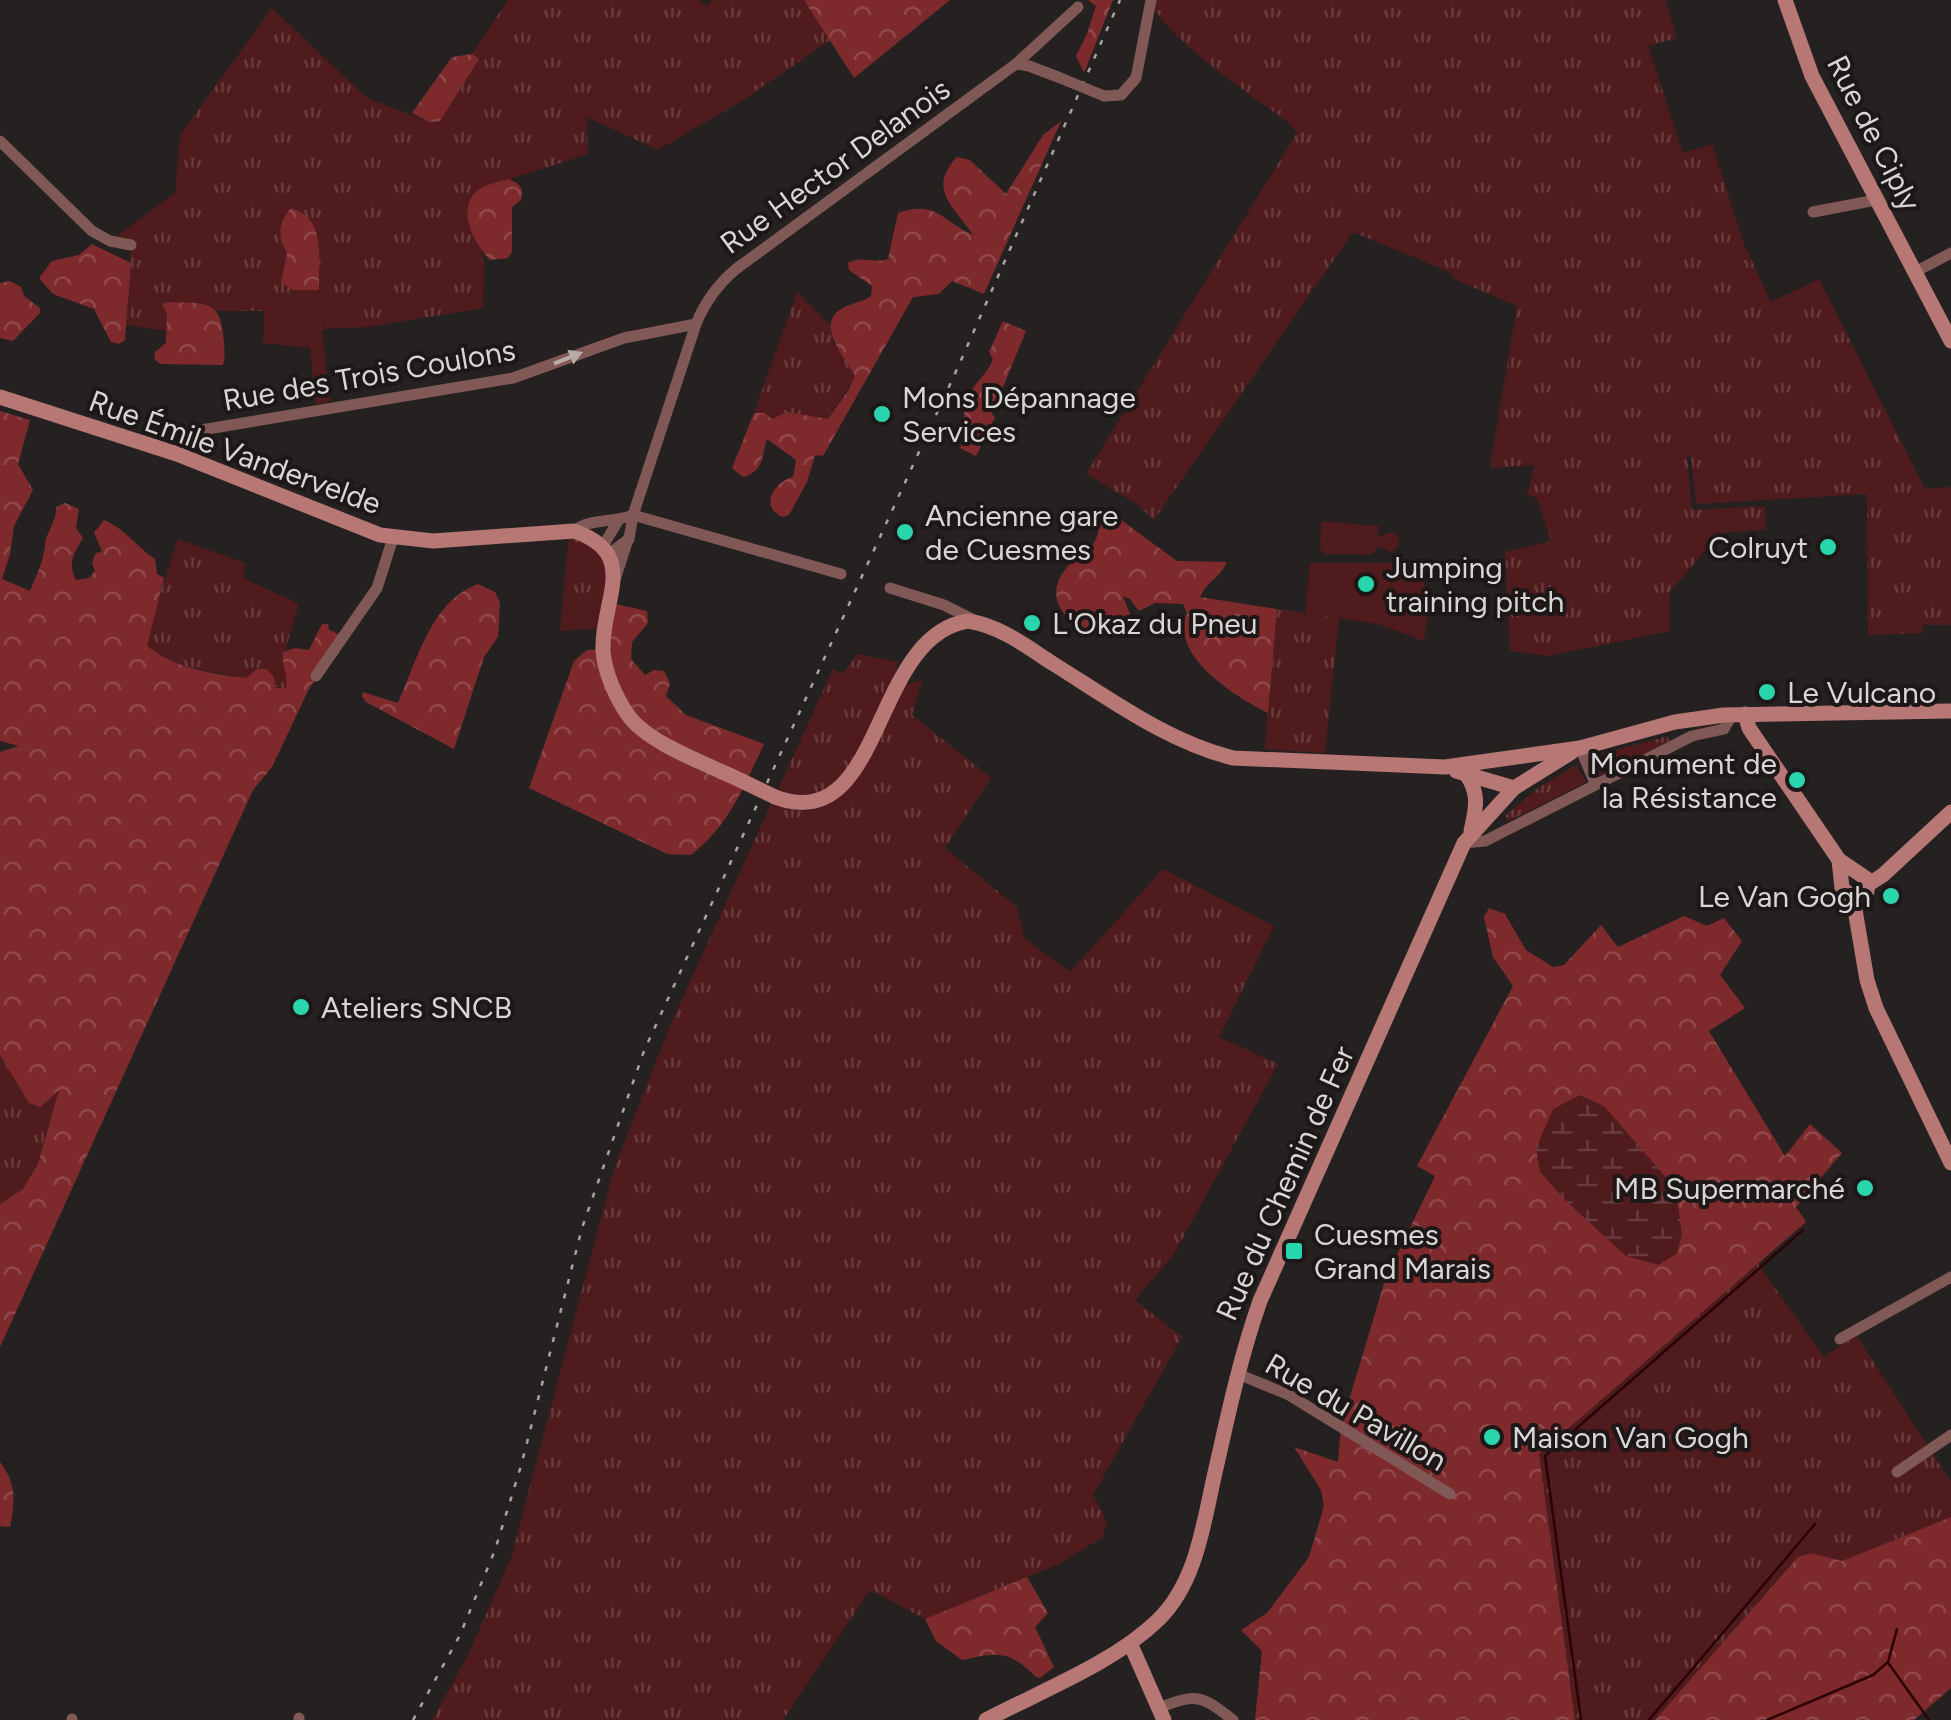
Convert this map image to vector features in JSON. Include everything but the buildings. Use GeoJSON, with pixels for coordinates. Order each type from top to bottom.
{"type":"FeatureCollection","features":[{"type":"Feature","properties":{"kind":"main road","name":"Rue de Ciply"},"geometry":{"type":"LineString","coordinates":[[1785,0],[1812,76],[1951,341]]}},
{"type":"Feature","properties":{"kind":"main road","name":"Rue Émile Vandervelde"},"geometry":{"type":"LineString","coordinates":[[0,397],[177,454],[356,528],[392,538],[434,541],[574,532]]}},
{"type":"Feature","properties":{"kind":"main road"},"geometry":{"type":"LineString","coordinates":[[574,532],[592,538],[606,550],[614,583],[603,650],[606,667],[629,718],[656,738],[742,781],[775,797],[804,804],[825,800],[840,789],[864,753],[893,690],[926,645],[961,622],[980,623],[1007,634],[1157,729],[1210,752],[1256,760],[1445,768],[1580,748],[1675,722],[1738,714],[1951,711]]}},
{"type":"Feature","properties":{"kind":"main road"},"geometry":{"type":"LineString","coordinates":[[1759,740],[1764,713]]}},
{"type":"Feature","properties":{"kind":"main road"},"geometry":{"type":"LineString","coordinates":[[1738,714],[1845,870],[1843,892],[1853,898],[1864,895],[1869,884],[1884,875],[1951,812]]}},
{"type":"Feature","properties":{"kind":"main road","name":"Rue du Chemin de Fer"},"geometry":{"type":"LineString","coordinates":[[986,1720],[1130,1643],[1170,1608],[1188,1576],[1260,1302],[1467,839],[1514,788],[1580,748]]}},
{"type":"Feature","properties":{"kind":"main road"},"geometry":{"type":"LineString","coordinates":[[1496,762],[1507,771],[1514,788]]}},
{"type":"Feature","properties":{"kind":"main road"},"geometry":{"type":"LineString","coordinates":[[1445,768],[1514,788]]}},
{"type":"Feature","properties":{"kind":"main road"},"geometry":{"type":"LineString","coordinates":[[1466,774],[1477,798],[1467,839]]}},
{"type":"Feature","properties":{"kind":"main road"},"geometry":{"type":"LineString","coordinates":[[1845,870],[1861,873],[1869,884]]}},
{"type":"Feature","properties":{"kind":"main road"},"geometry":{"type":"LineString","coordinates":[[1853,898],[1867,980],[1876,1008],[1951,1163]]}},
{"type":"Feature","properties":{"kind":"main road"},"geometry":{"type":"LineString","coordinates":[[1130,1643],[1162,1714]]}},
{"type":"Feature","properties":{"kind":"street"},"geometry":{"type":"LineString","coordinates":[[1016,64],[1104,96],[1121,95],[1136,78],[1151,0]]}},
{"type":"Feature","properties":{"kind":"street","name":"Rue Hector Delanois"},"geometry":{"type":"LineString","coordinates":[[614,583],[704,305],[736,269],[1016,64],[1078,7]]}},
{"type":"Feature","properties":{"kind":"street"},"geometry":{"type":"LineString","coordinates":[[0,142],[92,231],[110,241],[131,245]]}},
{"type":"Feature","properties":{"kind":"street"},"geometry":{"type":"LineString","coordinates":[[1813,212],[1876,200]]}},
{"type":"Feature","properties":{"kind":"street"},"geometry":{"type":"LineString","coordinates":[[1915,272],[1951,253]]}},
{"type":"Feature","properties":{"kind":"street","name":"Rue des Trois Coulons"},"geometry":{"type":"LineString","coordinates":[[177,454],[189,432],[514,378],[624,338],[696,324]]}},
{"type":"Feature","properties":{"kind":"street"},"geometry":{"type":"LineString","coordinates":[[633,516],[841,574]]}},
{"type":"Feature","properties":{"kind":"street","name":"Rue Émile Vandervelde"},"geometry":{"type":"LineString","coordinates":[[574,532],[582,524],[633,516]]}},
{"type":"Feature","properties":{"kind":"street"},"geometry":{"type":"LineString","coordinates":[[606,550],[618,521]]}},
{"type":"Feature","properties":{"kind":"street"},"geometry":{"type":"LineString","coordinates":[[316,676],[377,588],[392,538]]}},
{"type":"Feature","properties":{"kind":"street"},"geometry":{"type":"LineString","coordinates":[[606,550],[628,539]]}},
{"type":"Feature","properties":{"kind":"street"},"geometry":{"type":"LineString","coordinates":[[890,588],[944,605],[980,623]]}},
{"type":"Feature","properties":{"kind":"street"},"geometry":{"type":"LineString","coordinates":[[1467,839],[1485,841],[1692,736],[1724,729],[1738,714]]}},
{"type":"Feature","properties":{"kind":"street"},"geometry":{"type":"LineString","coordinates":[[1580,748],[1596,782]]}},
{"type":"Feature","properties":{"kind":"street"},"geometry":{"type":"LineString","coordinates":[[1840,1339],[1951,1277]]}},
{"type":"Feature","properties":{"kind":"street","name":"Rue du Pavillon"},"geometry":{"type":"LineString","coordinates":[[1238,1374],[1290,1395],[1450,1494]]}},
{"type":"Feature","properties":{"kind":"street"},"geometry":{"type":"LineString","coordinates":[[1897,1472],[1951,1435]]}},
{"type":"Feature","properties":{"kind":"street"},"geometry":{"type":"LineString","coordinates":[[1162,1714],[1187,1697],[1198,1697],[1233,1720]]}},
{"type":"Feature","properties":{"kind":"green space"},"geometry":{"type":"Polygon","coordinates":[[[508,0],[698,0],[708,6],[711,0],[804,0],[832,39],[743,100],[658,150],[587,117],[588,154],[485,187],[469,210],[483,257],[483,308],[367,327],[326,329],[319,290],[280,242],[287,253],[281,281],[293,290],[294,311],[217,311],[207,304],[167,314],[167,331],[127,325],[131,245],[110,241],[175,193],[180,135],[272,8],[367,98],[429,122],[478,59],[472,54],[508,0]]]}},
{"type":"Feature","properties":{"kind":"green space"},"geometry":{"type":"Polygon","coordinates":[[[804,0],[950,0],[854,78],[804,0]]]}},
{"type":"Feature","properties":{"kind":"green space"},"geometry":{"type":"Polygon","coordinates":[[[1088,0],[1113,0],[1084,73],[1076,56],[1096,6],[1088,0]]]}},
{"type":"Feature","properties":{"kind":"green space"},"geometry":{"type":"Polygon","coordinates":[[[1151,0],[1665,0],[1677,38],[1648,46],[1683,153],[1712,144],[1744,244],[1771,302],[1819,279],[1925,489],[1951,487],[1951,625],[1922,625],[1923,633],[1868,635],[1867,494],[1696,504],[1691,456],[1687,457],[1692,510],[1765,506],[1766,529],[1720,533],[1670,592],[1670,631],[1548,656],[1510,651],[1505,552],[1551,541],[1537,498],[1527,495],[1535,465],[1490,468],[1517,306],[1454,279],[1452,273],[1353,232],[1154,520],[1137,504],[1086,474],[1297,133],[1189,47],[1157,14],[1151,0]]]}},
{"type":"Feature","properties":{"kind":"green space"},"geometry":{"type":"Polygon","coordinates":[[[472,54],[479,59],[440,121],[429,122],[412,113],[452,57],[472,54]]]}},
{"type":"Feature","properties":{"kind":"green space"},"geometry":{"type":"Polygon","coordinates":[[[1061,121],[984,294],[952,281],[939,294],[913,297],[823,456],[815,455],[807,482],[789,515],[782,517],[775,512],[771,507],[772,495],[780,484],[793,477],[796,460],[767,439],[755,471],[743,477],[732,468],[754,413],[764,413],[772,419],[787,412],[828,419],[848,391],[855,376],[833,339],[832,320],[837,312],[871,296],[872,286],[849,270],[848,263],[888,259],[898,213],[911,210],[930,210],[973,235],[944,189],[948,169],[957,157],[970,160],[1006,194],[1043,135],[1061,121]]]}},
{"type":"Feature","properties":{"kind":"green space"},"geometry":{"type":"Polygon","coordinates":[[[509,179],[522,189],[521,200],[512,207],[512,252],[508,258],[490,260],[471,229],[467,211],[480,189],[509,179]]]}},
{"type":"Feature","properties":{"kind":"green space"},"geometry":{"type":"Polygon","coordinates":[[[291,208],[302,213],[315,230],[319,290],[293,290],[281,282],[287,253],[280,230],[291,208]]]}},
{"type":"Feature","properties":{"kind":"green space"},"geometry":{"type":"Polygon","coordinates":[[[92,244],[131,263],[125,340],[119,344],[111,342],[94,309],[53,294],[39,278],[52,261],[79,255],[92,244]]]}},
{"type":"Feature","properties":{"kind":"green space"},"geometry":{"type":"Polygon","coordinates":[[[10,281],[40,308],[40,313],[13,341],[0,338],[0,283],[10,281]]]}},
{"type":"Feature","properties":{"kind":"green space"},"geometry":{"type":"Polygon","coordinates":[[[293,290],[319,290],[326,329],[322,330],[330,402],[315,404],[310,348],[263,343],[264,311],[294,311],[293,290]]]}},
{"type":"Feature","properties":{"kind":"green space"},"geometry":{"type":"Polygon","coordinates":[[[797,292],[830,325],[833,343],[846,355],[856,376],[828,419],[772,419],[754,413],[797,292]]]}},
{"type":"Feature","properties":{"kind":"green space"},"geometry":{"type":"Polygon","coordinates":[[[198,303],[217,313],[223,333],[223,365],[160,364],[154,359],[155,352],[166,343],[167,314],[162,304],[198,303]]]}},
{"type":"Feature","properties":{"kind":"green space"},"geometry":{"type":"Polygon","coordinates":[[[1003,321],[1026,331],[992,414],[995,417],[976,456],[960,448],[965,406],[993,360],[989,352],[1003,321]]]}},
{"type":"Feature","properties":{"kind":"green space"},"geometry":{"type":"Polygon","coordinates":[[[0,411],[30,420],[18,464],[33,490],[14,526],[2,579],[30,591],[56,507],[65,503],[79,509],[76,528],[83,538],[72,563],[76,580],[89,578],[95,571],[95,554],[102,551],[94,533],[104,520],[155,559],[157,574],[164,578],[147,646],[170,660],[207,672],[246,678],[257,669],[266,669],[274,677],[275,688],[286,688],[283,652],[295,648],[309,650],[322,624],[344,636],[309,689],[272,767],[253,790],[0,1347],[0,1204],[23,1189],[38,1164],[59,1090],[40,1107],[29,1103],[0,1055],[0,752],[19,746],[0,741],[0,411]]]}},
{"type":"Feature","properties":{"kind":"green space"},"geometry":{"type":"Polygon","coordinates":[[[1109,515],[1177,561],[1227,562],[1200,597],[1277,609],[1268,713],[1224,686],[1196,659],[1184,629],[1187,613],[1183,604],[1155,603],[1139,611],[1123,596],[1134,625],[1127,636],[1095,634],[1064,613],[1057,601],[1059,579],[1092,545],[1098,522],[1109,515]]]}},
{"type":"Feature","properties":{"kind":"green space","name":"Jumping training pitch"},"geometry":{"type":"Polygon","coordinates":[[[1321,521],[1379,526],[1377,538],[1391,532],[1398,536],[1399,546],[1391,552],[1379,546],[1372,554],[1325,554],[1320,549],[1321,521]]]}},
{"type":"Feature","properties":{"kind":"green space"},"geometry":{"type":"Polygon","coordinates":[[[569,532],[609,554],[606,628],[560,631],[569,532]]]}},
{"type":"Feature","properties":{"kind":"green space"},"geometry":{"type":"Polygon","coordinates":[[[178,539],[245,563],[243,578],[299,604],[282,661],[288,676],[287,688],[183,665],[147,646],[178,539]]]}},
{"type":"Feature","properties":{"kind":"green space","name":"Jumping training pitch"},"geometry":{"type":"Polygon","coordinates":[[[1310,563],[1420,563],[1429,605],[1424,641],[1378,624],[1305,613],[1310,563]]]}},
{"type":"Feature","properties":{"kind":"green space"},"geometry":{"type":"Polygon","coordinates":[[[478,584],[495,592],[500,603],[498,637],[484,657],[454,749],[366,702],[362,696],[363,692],[398,703],[437,618],[462,592],[478,584]]]}},
{"type":"Feature","properties":{"kind":"green space"},"geometry":{"type":"Polygon","coordinates":[[[611,603],[647,611],[648,623],[632,642],[631,659],[645,675],[654,670],[664,671],[670,683],[666,696],[686,715],[764,744],[726,818],[691,855],[667,854],[529,788],[574,661],[587,650],[603,649],[611,603]]]}},
{"type":"Feature","properties":{"kind":"green space"},"geometry":{"type":"Polygon","coordinates":[[[1277,609],[1339,618],[1325,753],[1265,749],[1277,609]]]}},
{"type":"Feature","properties":{"kind":"green space"},"geometry":{"type":"Polygon","coordinates":[[[857,654],[898,662],[893,689],[922,680],[912,715],[991,778],[945,848],[1017,907],[1024,938],[1070,972],[1163,869],[1274,926],[1219,1037],[1278,1064],[1174,1254],[1135,1300],[1182,1337],[1093,1495],[1107,1522],[1102,1538],[1059,1564],[925,1619],[870,1590],[783,1720],[432,1720],[468,1655],[511,1558],[614,1169],[669,1028],[771,804],[809,811],[824,806],[839,791],[809,797],[776,794],[833,669],[843,674],[857,654]]]}},
{"type":"Feature","properties":{"kind":"green space"},"geometry":{"type":"Polygon","coordinates":[[[1668,736],[1669,741],[1598,777],[1591,762],[1601,754],[1668,736]]]}},
{"type":"Feature","properties":{"kind":"green space"},"geometry":{"type":"Polygon","coordinates":[[[1576,765],[1586,782],[1506,820],[1506,815],[1538,788],[1576,765]]]}},
{"type":"Feature","properties":{"kind":"green space"},"geometry":{"type":"Polygon","coordinates":[[[1489,908],[1505,914],[1526,950],[1553,967],[1564,965],[1601,925],[1618,947],[1684,916],[1707,926],[1724,918],[1742,941],[1720,975],[1745,1008],[1709,1031],[1785,1156],[1810,1124],[1842,1153],[1796,1207],[1806,1222],[1539,1454],[1575,1720],[1255,1720],[1262,1651],[1241,1630],[1267,1613],[1309,1557],[1324,1506],[1321,1490],[1294,1447],[1338,1462],[1341,1427],[1385,1280],[1435,1176],[1417,1166],[1513,986],[1493,957],[1484,917],[1489,908]]]}},
{"type":"Feature","properties":{"kind":"green space"},"geometry":{"type":"Polygon","coordinates":[[[0,1055],[30,1103],[60,1087],[38,1164],[23,1189],[0,1204],[0,1055]]]}},
{"type":"Feature","properties":{"kind":"green space"},"geometry":{"type":"Polygon","coordinates":[[[1580,1095],[1604,1106],[1676,1189],[1682,1235],[1677,1253],[1659,1265],[1626,1256],[1540,1172],[1536,1148],[1553,1109],[1580,1095]]]}},
{"type":"Feature","properties":{"kind":"green space"},"geometry":{"type":"Polygon","coordinates":[[[1758,1264],[1824,1357],[1856,1335],[1951,1482],[1951,1517],[1842,1561],[1811,1553],[1798,1557],[1655,1720],[1575,1720],[1539,1454],[1758,1264]]]}},
{"type":"Feature","properties":{"kind":"green space"},"geometry":{"type":"Polygon","coordinates":[[[0,1462],[13,1493],[10,1527],[0,1526],[0,1462]]]}},
{"type":"Feature","properties":{"kind":"green space"},"geometry":{"type":"Polygon","coordinates":[[[1951,1517],[1951,1688],[1914,1720],[1655,1720],[1798,1557],[1811,1553],[1842,1561],[1951,1517]]]}},
{"type":"Feature","properties":{"kind":"green space"},"geometry":{"type":"Polygon","coordinates":[[[1027,1577],[1048,1613],[1035,1627],[1054,1667],[1040,1678],[1002,1655],[962,1660],[936,1641],[925,1619],[1027,1577]]]}},
{"type":"Feature","properties":{"kind":"waterway"},"geometry":{"type":"LineString","coordinates":[[1581,1720],[1545,1456],[1803,1230]]}},
{"type":"Feature","properties":{"kind":"waterway"},"geometry":{"type":"LineString","coordinates":[[1649,1720],[1815,1524]]}},
{"type":"Feature","properties":{"kind":"waterway"},"geometry":{"type":"LineString","coordinates":[[1767,1720],[1873,1675],[1888,1662],[1897,1629]]}},
{"type":"Feature","properties":{"kind":"waterway"},"geometry":{"type":"LineString","coordinates":[[1889,1664],[1929,1720]]}},
{"type":"Feature","properties":{"kind":"railway"},"geometry":{"type":"LineString","coordinates":[[413,1720],[460,1635],[495,1550],[521,1466],[582,1228],[644,1051],[958,367],[1120,0]]}},
{"type":"Feature","properties":{"kind":"place","name":"Mons Dépannage Services"},"geometry":{"type":"Point","coordinates":[882,414]}},
{"type":"Feature","properties":{"kind":"place","name":"Ancienne gare de Cuesmes"},"geometry":{"type":"Point","coordinates":[905,532]}},
{"type":"Feature","properties":{"kind":"place","name":"Colruyt"},"geometry":{"type":"Point","coordinates":[1828,547]}},
{"type":"Feature","properties":{"kind":"place","name":"Jumping training pitch"},"geometry":{"type":"Point","coordinates":[1366,584]}},
{"type":"Feature","properties":{"kind":"place","name":"L'Okaz du Pneu"},"geometry":{"type":"Point","coordinates":[1032,623]}},
{"type":"Feature","properties":{"kind":"place","name":"Le Vulcano"},"geometry":{"type":"Point","coordinates":[1767,692]}},
{"type":"Feature","properties":{"kind":"place","name":"Monument de la Résistance"},"geometry":{"type":"Point","coordinates":[1797,780]}},
{"type":"Feature","properties":{"kind":"place","name":"Le Van Gogh"},"geometry":{"type":"Point","coordinates":[1891,896]}},
{"type":"Feature","properties":{"kind":"place","name":"Ateliers SNCB"},"geometry":{"type":"Point","coordinates":[301,1007]}},
{"type":"Feature","properties":{"kind":"place","name":"MB Supermarché"},"geometry":{"type":"Point","coordinates":[1865,1188]}},
{"type":"Feature","properties":{"kind":"place","name":"Cuesmes Grand Marais"},"geometry":{"type":"Point","coordinates":[1294,1251]}},
{"type":"Feature","properties":{"kind":"place","name":"Maison Van Gogh"},"geometry":{"type":"Point","coordinates":[1492,1437]}}]}
